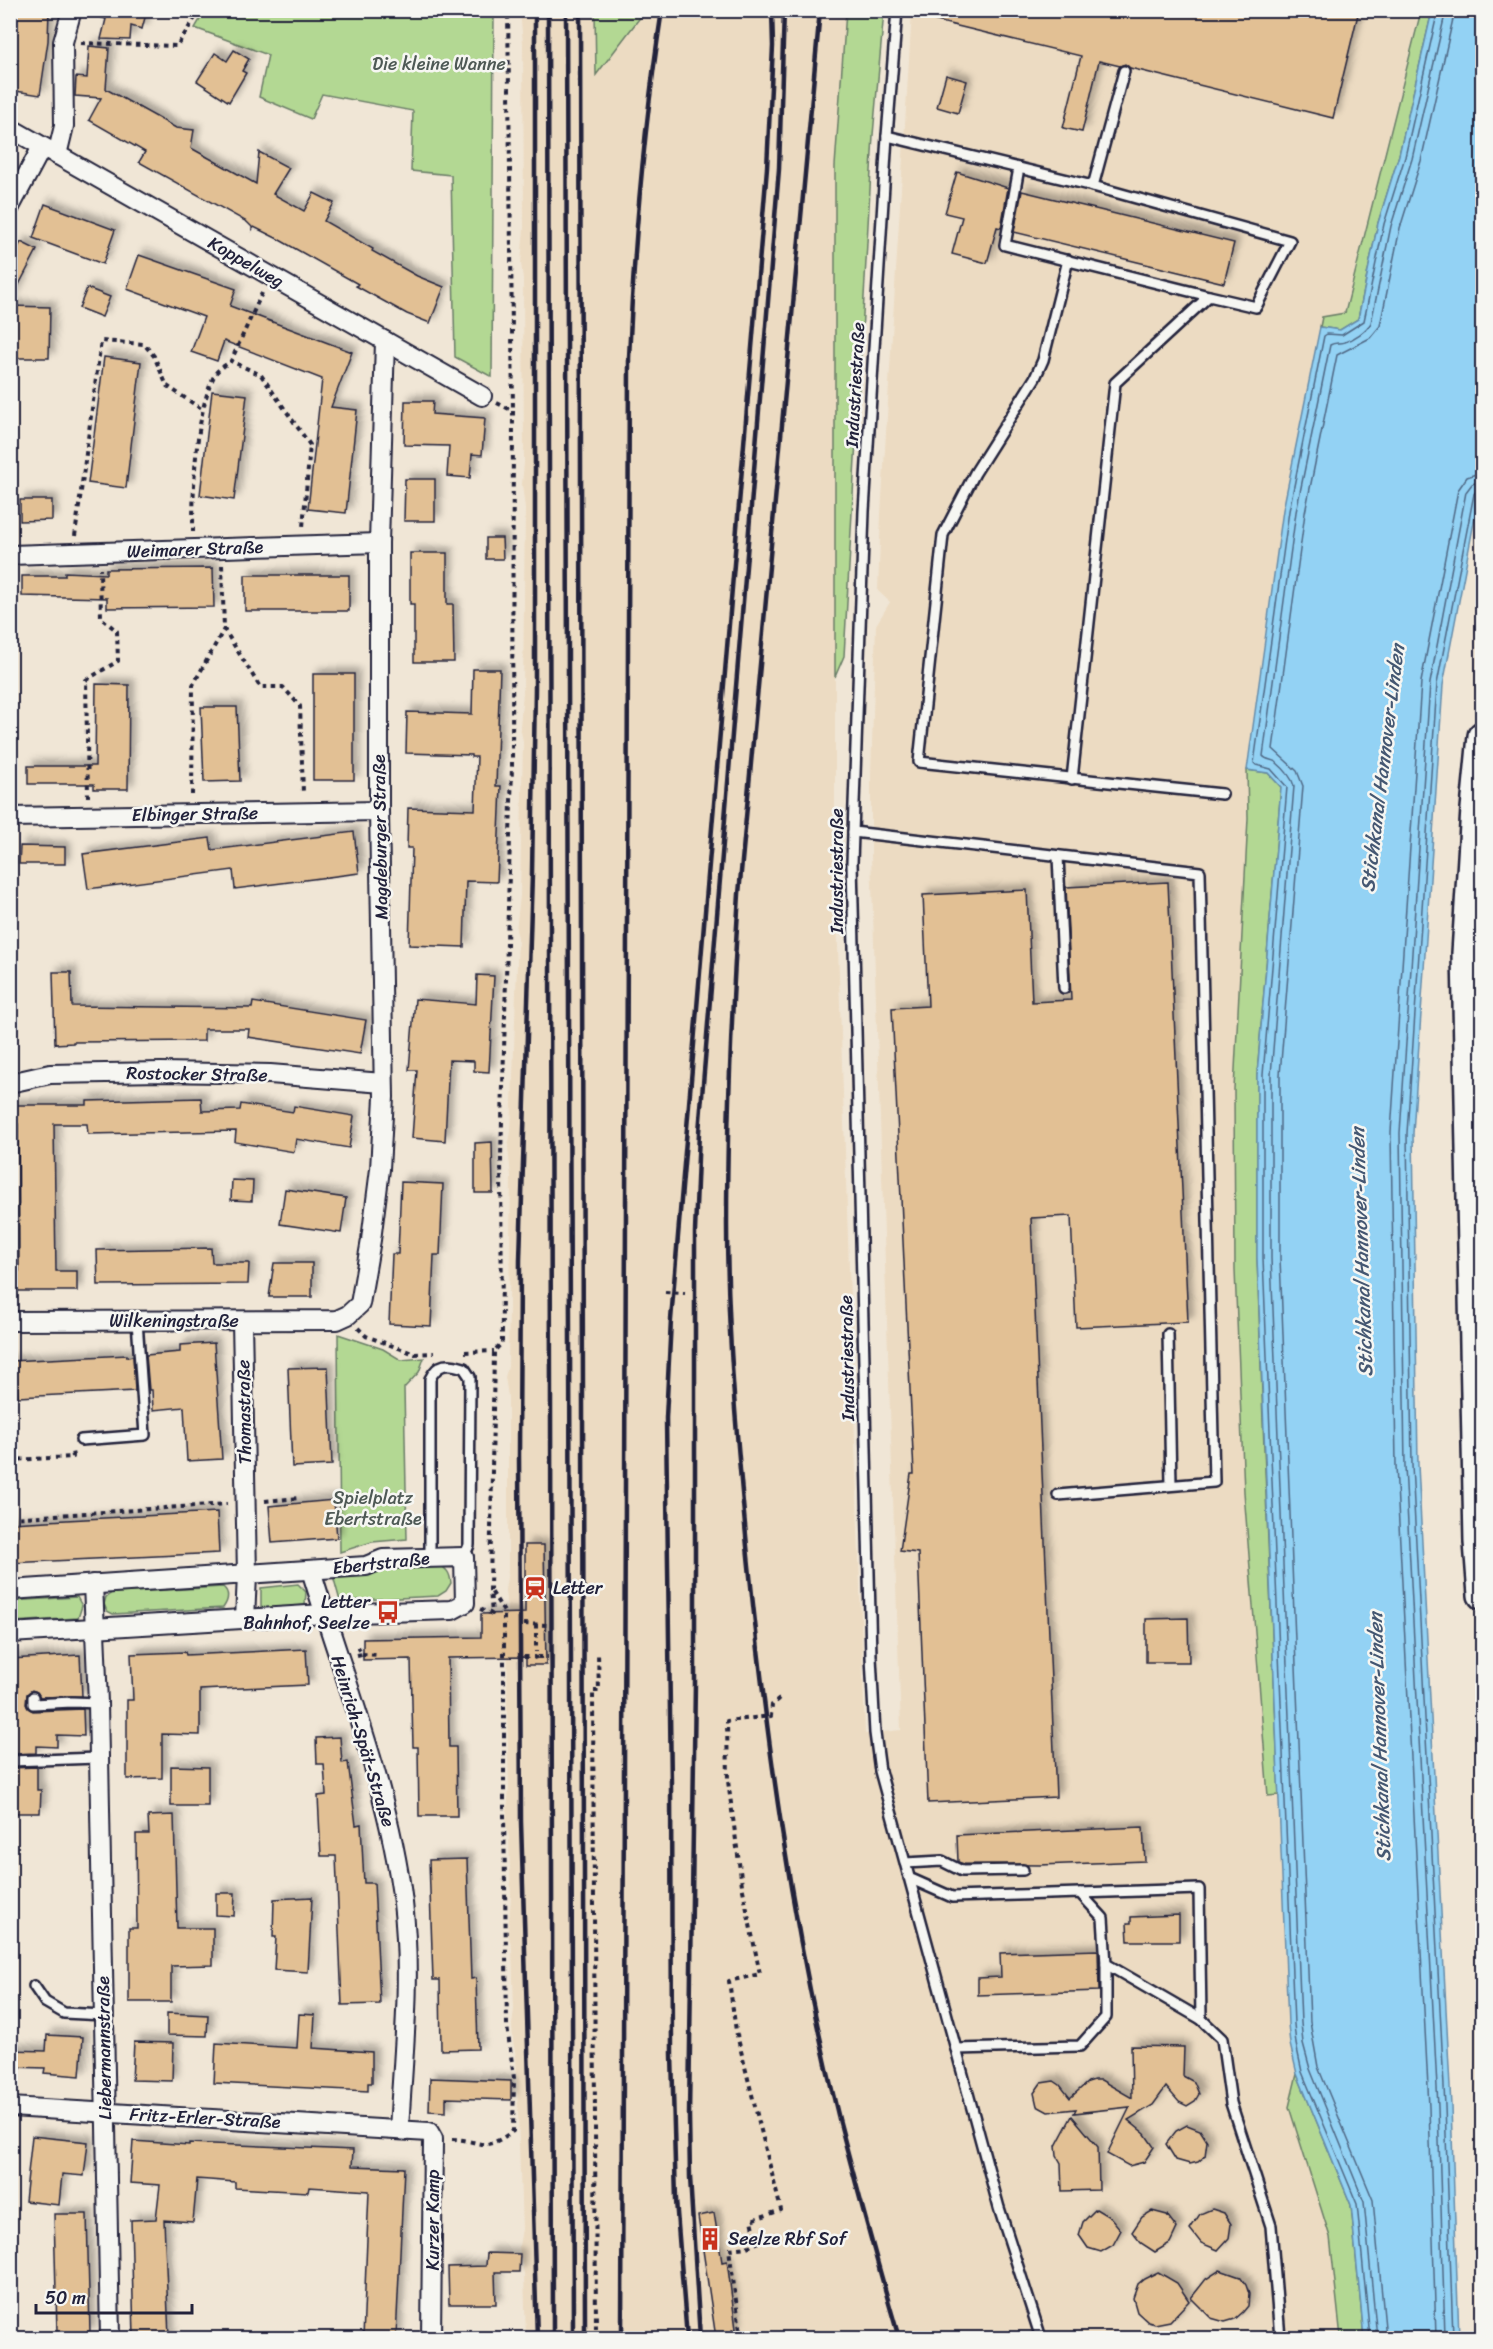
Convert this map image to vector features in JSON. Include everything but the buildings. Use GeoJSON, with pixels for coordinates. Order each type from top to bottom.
{"type":"FeatureCollection","features":[{"type":"Feature","properties":{"kind":"main road"},"geometry":{"type":"LineString","coordinates":[[1482,736],[1466,953],[1478,1542],[1482,1595]]}},
{"type":"Feature","properties":{"kind":"street"},"geometry":{"type":"LineString","coordinates":[[10,207],[50,151],[64,126],[63,42],[72,10]]}},
{"type":"Feature","properties":{"kind":"street","name":"Koppelweg"},"geometry":{"type":"LineString","coordinates":[[10,128],[482,396]]}},
{"type":"Feature","properties":{"kind":"street","name":"Magdeburger Straße"},"geometry":{"type":"LineString","coordinates":[[343,1317],[360,1304],[380,1169],[383,1083],[379,811],[379,543],[385,341]]}},
{"type":"Feature","properties":{"kind":"street","name":"Weimarer Straße"},"geometry":{"type":"LineString","coordinates":[[10,555],[379,543]]}},
{"type":"Feature","properties":{"kind":"street","name":"Elbinger Straße"},"geometry":{"type":"LineString","coordinates":[[10,817],[379,811]]}},
{"type":"Feature","properties":{"kind":"street","name":"Rostocker Straße"},"geometry":{"type":"LineString","coordinates":[[10,1083],[50,1074],[161,1072],[270,1074],[383,1083]]}},
{"type":"Feature","properties":{"kind":"street","name":"Wilkeningstraße"},"geometry":{"type":"LineString","coordinates":[[10,1322],[242,1321],[343,1317]]}},
{"type":"Feature","properties":{"kind":"street","name":"Thomastraße"},"geometry":{"type":"LineString","coordinates":[[242,1321],[247,1575],[245,1619]]}},
{"type":"Feature","properties":{"kind":"street"},"geometry":{"type":"LineString","coordinates":[[10,1633],[324,1614],[452,1610],[465,1603],[464,1557]]}},
{"type":"Feature","properties":{"kind":"street","name":"Ebertstraße"},"geometry":{"type":"LineString","coordinates":[[10,1590],[366,1566],[383,1559],[464,1557]]}},
{"type":"Feature","properties":{"kind":"street","name":"Heinrich-Spät-Straße"},"geometry":{"type":"LineString","coordinates":[[311,1570],[374,1765],[392,1836],[403,1904],[407,1972],[399,2130]]}},
{"type":"Feature","properties":{"kind":"street","name":"Liebermannstraße"},"geometry":{"type":"LineString","coordinates":[[93,1584],[98,1703],[110,2338]]}},
{"type":"Feature","properties":{"kind":"street","name":"Fritz-Erler-Straße"},"geometry":{"type":"LineString","coordinates":[[10,2107],[399,2130]]}},
{"type":"Feature","properties":{"kind":"street"},"geometry":{"type":"LineString","coordinates":[[399,2130],[429,2132],[433,2139]]}},
{"type":"Feature","properties":{"kind":"street","name":"Kurzer Kamp"},"geometry":{"type":"LineString","coordinates":[[431,2338],[433,2139]]}},
{"type":"Feature","properties":{"kind":"lane","name":"Industriestraße"},"geometry":{"type":"LineString","coordinates":[[897,10],[864,511],[852,887],[868,1574],[875,1733],[880,1771],[999,2208],[1041,2338]]}},
{"type":"Feature","properties":{"kind":"lane"},"geometry":{"type":"LineString","coordinates":[[1093,186],[1124,71]]}},
{"type":"Feature","properties":{"kind":"lane"},"geometry":{"type":"LineString","coordinates":[[887,136],[1019,168],[1093,186],[1290,241],[1256,307],[1005,245],[1019,168]]}},
{"type":"Feature","properties":{"kind":"lane"},"geometry":{"type":"LineString","coordinates":[[1068,260],[1043,360],[1035,378],[975,473],[943,535],[919,762],[1222,794]]}},
{"type":"Feature","properties":{"kind":"lane"},"geometry":{"type":"LineString","coordinates":[[1072,779],[1115,383],[1209,296]]}},
{"type":"Feature","properties":{"kind":"lane"},"geometry":{"type":"LineString","coordinates":[[853,832],[1200,872],[1214,1482],[1058,1495]]}},
{"type":"Feature","properties":{"kind":"lane"},"geometry":{"type":"LineString","coordinates":[[1058,856],[1064,988]]}},
{"type":"Feature","properties":{"kind":"lane"},"geometry":{"type":"LineString","coordinates":[[81,1440],[145,1436],[137,1321]]}},
{"type":"Feature","properties":{"kind":"lane"},"geometry":{"type":"LineString","coordinates":[[1168,1334],[1171,1485]]}},
{"type":"Feature","properties":{"kind":"lane"},"geometry":{"type":"LineString","coordinates":[[430,1558],[430,1379],[434,1369],[442,1365],[464,1368],[470,1377],[469,1545],[464,1557]]}},
{"type":"Feature","properties":{"kind":"lane"},"geometry":{"type":"LineString","coordinates":[[33,1697],[33,1704],[98,1703]]}},
{"type":"Feature","properties":{"kind":"lane"},"geometry":{"type":"LineString","coordinates":[[10,1761],[98,1758]]}},
{"type":"Feature","properties":{"kind":"lane"},"geometry":{"type":"LineString","coordinates":[[905,1863],[942,1861],[962,1871],[1023,1870]]}},
{"type":"Feature","properties":{"kind":"lane"},"geometry":{"type":"LineString","coordinates":[[909,1878],[952,1897],[1199,1888],[1201,2019]]}},
{"type":"Feature","properties":{"kind":"lane"},"geometry":{"type":"LineString","coordinates":[[956,2049],[1080,2046],[1106,2017],[1103,1918],[1080,1893]]}},
{"type":"Feature","properties":{"kind":"lane"},"geometry":{"type":"LineString","coordinates":[[1106,1964],[1201,2019],[1222,2039],[1232,2103],[1271,2226],[1280,2338]]}},
{"type":"Feature","properties":{"kind":"lane"},"geometry":{"type":"LineString","coordinates":[[34,1986],[45,2002],[64,2013],[104,2015]]}},
{"type":"Feature","properties":{"kind":"path"},"geometry":{"type":"LineString","coordinates":[[63,42],[177,46],[200,10]]}},
{"type":"Feature","properties":{"kind":"path"},"geometry":{"type":"LineString","coordinates":[[460,1352],[494,1351],[502,1343],[501,1156],[512,754],[513,411],[508,10]]}},
{"type":"Feature","properties":{"kind":"path"},"geometry":{"type":"LineString","coordinates":[[193,549],[193,485],[203,410],[214,373],[231,361],[270,276]]}},
{"type":"Feature","properties":{"kind":"path"},"geometry":{"type":"LineString","coordinates":[[73,552],[100,341],[144,344],[154,356],[167,386],[203,410]]}},
{"type":"Feature","properties":{"kind":"path"},"geometry":{"type":"LineString","coordinates":[[231,361],[261,375],[310,445],[302,545]]}},
{"type":"Feature","properties":{"kind":"path"},"geometry":{"type":"LineString","coordinates":[[221,548],[225,629],[260,687],[283,687],[300,706],[304,812]]}},
{"type":"Feature","properties":{"kind":"path"},"geometry":{"type":"LineString","coordinates":[[88,816],[86,680],[118,661],[117,631],[101,618],[100,552]]}},
{"type":"Feature","properties":{"kind":"path"},"geometry":{"type":"LineString","coordinates":[[192,814],[193,685],[225,629]]}},
{"type":"Feature","properties":{"kind":"path"},"geometry":{"type":"LineString","coordinates":[[665,1292],[685,1293]]}},
{"type":"Feature","properties":{"kind":"path"},"geometry":{"type":"LineString","coordinates":[[343,1317],[366,1336],[415,1354],[438,1353]]}},
{"type":"Feature","properties":{"kind":"path"},"geometry":{"type":"LineString","coordinates":[[433,2139],[462,2139],[483,2146],[500,2141],[513,2131],[514,2078],[507,2026],[504,1612],[490,1590],[494,1351]]}},
{"type":"Feature","properties":{"kind":"path"},"geometry":{"type":"LineString","coordinates":[[10,1460],[73,1457],[72,1443],[81,1440]]}},
{"type":"Feature","properties":{"kind":"path"},"geometry":{"type":"LineString","coordinates":[[10,1518],[300,1498]]}},
{"type":"Feature","properties":{"kind":"path"},"geometry":{"type":"LineString","coordinates":[[524,1624],[548,1624]]}},
{"type":"Feature","properties":{"kind":"path"},"geometry":{"type":"LineString","coordinates":[[536,1624],[536,1652]]}},
{"type":"Feature","properties":{"kind":"path"},"geometry":{"type":"LineString","coordinates":[[596,2338],[593,1691],[599,1691],[598,1653]]}},
{"type":"Feature","properties":{"kind":"path"},"geometry":{"type":"LineString","coordinates":[[362,1654],[379,1654]]}},
{"type":"Feature","properties":{"kind":"path"},"geometry":{"type":"LineString","coordinates":[[524,1657],[535,1657],[536,1660],[537,1657],[548,1657]]}},
{"type":"Feature","properties":{"kind":"path"},"geometry":{"type":"LineString","coordinates":[[741,2338],[729,2249],[747,2247],[757,2243],[752,2220],[781,2210],[736,2031],[729,1981],[760,1974],[742,1885],[728,1781],[727,1721],[771,1716],[771,1705],[782,1697]]}},
{"type":"Feature","properties":{"kind":"shaded area"},"geometry":{"type":"Polygon","coordinates":[[[520,11],[595,11],[596,74],[645,11],[846,11],[835,166],[835,859],[865,1734],[901,1730],[871,856],[871,773],[876,625],[890,602],[878,591],[912,11],[1420,11],[1344,313],[1322,317],[1283,510],[1247,770],[1244,1492],[1268,1795],[1279,1795],[1290,2044],[1297,2074],[1289,2107],[1330,2237],[1341,2338],[526,2338],[524,2274],[519,2246],[522,2229],[516,2056],[512,2025],[514,2009],[512,1948],[508,1933],[511,1897],[509,1838],[506,1823],[509,1789],[508,1619],[505,1590],[508,1571],[508,1396],[505,1377],[508,1367],[511,1177],[508,1147],[511,1132],[518,937],[516,930],[520,896],[523,741],[520,727],[523,692],[525,508],[522,484],[524,463],[521,263],[524,228],[523,43],[520,11]]]}},
{"type":"Feature","properties":{"kind":"green space","name":"Die kleine Wanne"},"geometry":{"type":"Polygon","coordinates":[[[205,11],[494,11],[492,377],[455,357],[451,175],[411,171],[413,111],[322,94],[311,119],[259,97],[268,55],[195,28],[205,11]]]}},
{"type":"Feature","properties":{"kind":"green space"},"geometry":{"type":"Polygon","coordinates":[[[595,11],[645,11],[596,75],[595,11]]]}},
{"type":"Feature","properties":{"kind":"green space"},"geometry":{"type":"Polygon","coordinates":[[[846,11],[884,11],[873,135],[844,656],[835,677],[835,166],[846,11]]]}},
{"type":"Feature","properties":{"kind":"green space"},"geometry":{"type":"Polygon","coordinates":[[[1421,11],[1432,11],[1399,155],[1378,223],[1358,319],[1340,330],[1320,327],[1322,317],[1345,313],[1421,11]]]}},
{"type":"Feature","properties":{"kind":"green space"},"geometry":{"type":"Polygon","coordinates":[[[1247,770],[1268,773],[1281,787],[1257,1075],[1257,1258],[1279,1795],[1268,1796],[1244,1492],[1235,1270],[1234,1089],[1248,818],[1247,770]]]}},
{"type":"Feature","properties":{"kind":"green space","name":"Spielplatz Ebertstraße"},"geometry":{"type":"Polygon","coordinates":[[[338,1334],[383,1349],[401,1360],[424,1358],[419,1372],[404,1388],[407,1539],[372,1542],[340,1552],[338,1334]]]}},
{"type":"Feature","properties":{"kind":"green space"},"geometry":{"type":"Polygon","coordinates":[[[437,1565],[447,1571],[451,1583],[446,1591],[438,1596],[340,1601],[332,1572],[437,1565]]]}},
{"type":"Feature","properties":{"kind":"green space"},"geometry":{"type":"Polygon","coordinates":[[[298,1584],[306,1592],[305,1605],[261,1610],[261,1588],[298,1584]]]}},
{"type":"Feature","properties":{"kind":"green space"},"geometry":{"type":"Polygon","coordinates":[[[223,1587],[228,1597],[223,1608],[113,1614],[107,1611],[104,1604],[106,1597],[112,1593],[223,1587]]]}},
{"type":"Feature","properties":{"kind":"green space"},"geometry":{"type":"Polygon","coordinates":[[[77,1597],[82,1606],[78,1618],[11,1622],[11,1601],[77,1597]]]}},
{"type":"Feature","properties":{"kind":"green space"},"geometry":{"type":"Polygon","coordinates":[[[1297,2074],[1351,2205],[1364,2338],[1341,2338],[1330,2237],[1289,2107],[1297,2074]]]}},
{"type":"Feature","properties":{"kind":"water","name":"Stichkanal Hannover-Linden"},"geometry":{"type":"Polygon","coordinates":[[[1432,11],[1482,11],[1482,480],[1443,685],[1413,1133],[1418,1465],[1451,2106],[1459,2338],[1364,2338],[1351,2205],[1297,2074],[1288,2024],[1257,1258],[1257,1075],[1281,787],[1268,773],[1247,770],[1283,510],[1320,327],[1340,330],[1358,319],[1378,223],[1399,155],[1432,11]]]}},
{"type":"Feature","properties":{"kind":"railway"},"geometry":{"type":"LineString","coordinates":[[535,10],[535,688],[532,874],[520,1260],[519,1455],[521,1822],[537,2338]]}},
{"type":"Feature","properties":{"kind":"railway"},"geometry":{"type":"LineString","coordinates":[[548,10],[553,2338]]}},
{"type":"Feature","properties":{"kind":"railway"},"geometry":{"type":"LineString","coordinates":[[566,10],[573,2338]]}},
{"type":"Feature","properties":{"kind":"railway"},"geometry":{"type":"LineString","coordinates":[[580,10],[585,2338]]}},
{"type":"Feature","properties":{"kind":"railway"},"geometry":{"type":"LineString","coordinates":[[622,2338],[629,358],[641,184],[662,10]]}},
{"type":"Feature","properties":{"kind":"railway"},"geometry":{"type":"LineString","coordinates":[[687,2338],[676,2200],[672,2054],[666,1418],[671,1320],[767,168],[773,46],[772,10]]}},
{"type":"Feature","properties":{"kind":"railway"},"geometry":{"type":"LineString","coordinates":[[700,2338],[690,2177],[689,2116],[695,1682],[695,1232],[699,1132],[779,169],[784,10]]}},
{"type":"Feature","properties":{"kind":"railway"},"geometry":{"type":"LineString","coordinates":[[820,10],[739,894],[728,1141],[729,1304],[736,1426],[754,1618],[782,1834],[822,2048],[868,2229],[899,2338]]}},
{"type":"Feature","properties":{"kind":"place","name":"Letter"},"geometry":{"type":"Point","coordinates":[535,1588]}},
{"type":"Feature","properties":{"kind":"place","name":"Letter Bahnhof, Seelze"},"geometry":{"type":"Point","coordinates":[388,1612]}},
{"type":"Feature","properties":{"kind":"place","name":"Seelze Rbf Sof"},"geometry":{"type":"Point","coordinates":[710,2239]}}]}
